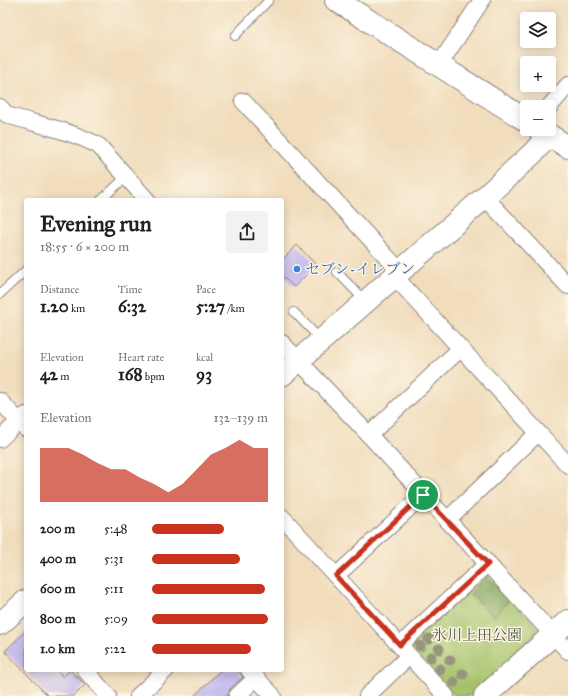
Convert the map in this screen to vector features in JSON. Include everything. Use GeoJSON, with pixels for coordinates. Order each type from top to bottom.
{"type":"FeatureCollection","features":[{"type":"Feature","properties":{"kind":"street"},"geometry":{"type":"LineString","coordinates":[[336,0],[520,117]]}},
{"type":"Feature","properties":{"kind":"street"},"geometry":{"type":"LineString","coordinates":[[439,65],[482,0]]}},
{"type":"Feature","properties":{"kind":"street"},"geometry":{"type":"LineString","coordinates":[[555,100],[568,85]]}},
{"type":"Feature","properties":{"kind":"street"},"geometry":{"type":"LineString","coordinates":[[243,101],[397,274],[460,349],[568,465]]}},
{"type":"Feature","properties":{"kind":"street"},"geometry":{"type":"LineString","coordinates":[[0,107],[10,116],[67,133],[99,146],[145,198]]}},
{"type":"Feature","properties":{"kind":"street"},"geometry":{"type":"LineString","coordinates":[[284,374],[533,153],[542,136]]}},
{"type":"Feature","properties":{"kind":"street"},"geometry":{"type":"LineString","coordinates":[[550,136],[568,147]]}},
{"type":"Feature","properties":{"kind":"street"},"geometry":{"type":"LineString","coordinates":[[485,197],[568,286]]}},
{"type":"Feature","properties":{"kind":"street"},"geometry":{"type":"LineString","coordinates":[[284,345],[488,564],[560,628],[568,651]]}},
{"type":"Feature","properties":{"kind":"street"},"geometry":{"type":"LineString","coordinates":[[368,435],[460,349]]}},
{"type":"Feature","properties":{"kind":"street"},"geometry":{"type":"LineString","coordinates":[[0,401],[24,422],[0,439]]}},
{"type":"Feature","properties":{"kind":"street"},"geometry":{"type":"LineString","coordinates":[[447,520],[538,433]]}},
{"type":"Feature","properties":{"kind":"street"},"geometry":{"type":"LineString","coordinates":[[336,576],[423,495]]}},
{"type":"Feature","properties":{"kind":"street"},"geometry":{"type":"LineString","coordinates":[[284,519],[446,696]]}},
{"type":"Feature","properties":{"kind":"street"},"geometry":{"type":"LineString","coordinates":[[366,696],[404,650],[488,564]]}},
{"type":"Feature","properties":{"kind":"street"},"geometry":{"type":"LineString","coordinates":[[0,624],[24,605]]}},
{"type":"Feature","properties":{"kind":"street"},"geometry":{"type":"LineString","coordinates":[[485,696],[560,628]]}},
{"type":"Feature","properties":{"kind":"street"},"geometry":{"type":"LineString","coordinates":[[87,672],[108,696]]}},
{"type":"Feature","properties":{"kind":"street"},"geometry":{"type":"LineString","coordinates":[[138,696],[164,672]]}},
{"type":"Feature","properties":{"kind":"street"},"geometry":{"type":"LineString","coordinates":[[237,696],[252,674],[273,696]]}},
{"type":"Feature","properties":{"kind":"lane"},"geometry":{"type":"LineString","coordinates":[[235,36],[269,0]]}},
{"type":"Feature","properties":{"kind":"lane"},"geometry":{"type":"LineString","coordinates":[[103,198],[126,177]]}},
{"type":"Feature","properties":{"kind":"lane"},"geometry":{"type":"LineString","coordinates":[[0,294],[24,272]]}},
{"type":"Feature","properties":{"kind":"lane"},"geometry":{"type":"LineString","coordinates":[[337,272],[366,301]]}},
{"type":"Feature","properties":{"kind":"lane"},"geometry":{"type":"LineString","coordinates":[[294,312],[322,340]]}},
{"type":"Feature","properties":{"kind":"green space","name":"氷川上田公園"},"geometry":{"type":"Polygon","coordinates":[[[487,574],[540,630],[471,696],[455,696],[410,647],[410,643],[487,574]]]}},
{"type":"Feature","properties":{"kind":"green space"},"geometry":{"type":"Polygon","coordinates":[[[486,577],[510,600],[494,617],[470,594],[486,577]]]}},
{"type":"Feature","properties":{"kind":"building"},"geometry":{"type":"Polygon","coordinates":[[[297,245],[316,265],[294,287],[284,278],[284,258],[297,245]]]}},
{"type":"Feature","properties":{"kind":"building"},"geometry":{"type":"Polygon","coordinates":[[[24,633],[24,671],[5,651],[24,633]]]}},
{"type":"Feature","properties":{"kind":"building"},"geometry":{"type":"Polygon","coordinates":[[[25,672],[59,672],[63,677],[68,672],[72,672],[85,685],[74,696],[48,696],[25,672]]]}},
{"type":"Feature","properties":{"kind":"building"},"geometry":{"type":"Polygon","coordinates":[[[219,672],[238,672],[243,677],[230,689],[228,696],[194,696],[219,672]]]}},
{"type":"Feature","properties":{"kind":"place","name":"セブン-イレブン"},"geometry":{"type":"Point","coordinates":[297,269]}},
{"type":"Feature","properties":{"kind":"route"},"geometry":{"type":"LineString","coordinates":[[423,495],[488,564],[400,645],[336,576],[423,495]]}}]}
